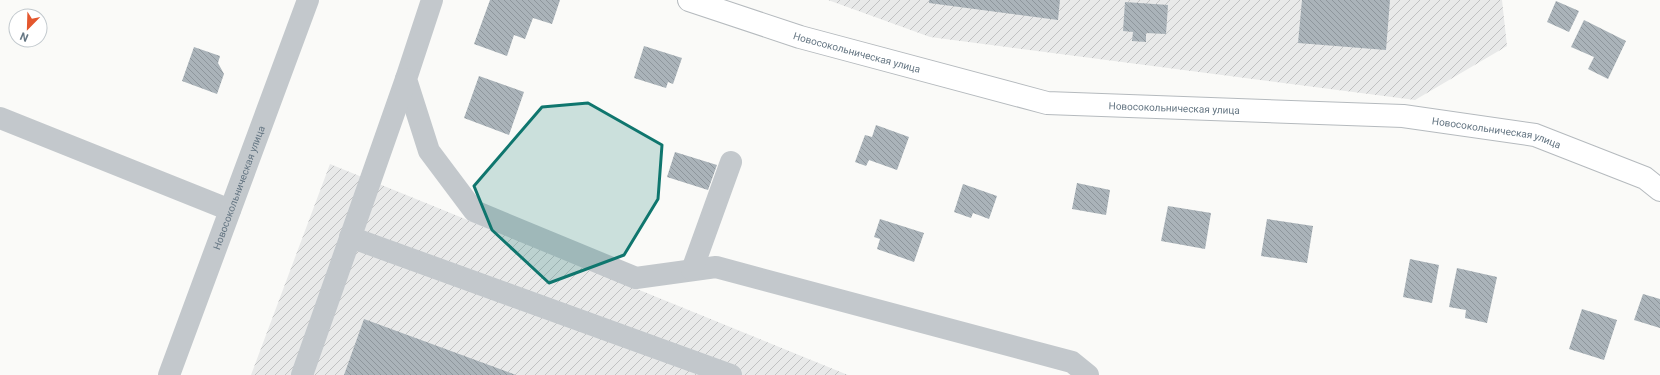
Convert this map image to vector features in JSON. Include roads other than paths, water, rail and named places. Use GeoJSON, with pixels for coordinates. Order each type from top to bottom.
{"type":"FeatureCollection","features":[{"type":"Feature","properties":{"kind":"main road","name":"Новосокольническая улица"},"geometry":{"type":"LineString","coordinates":[[689,0],[800,37],[1047,103],[1410,117],[1535,136],[1645,178],[1660,190]]}},
{"type":"Feature","properties":{"kind":"street","name":"Новосокольническая улица"},"geometry":{"type":"LineString","coordinates":[[169,375],[308,0]]}},
{"type":"Feature","properties":{"kind":"street"},"geometry":{"type":"LineString","coordinates":[[302,375],[406,79],[432,0]]}},
{"type":"Feature","properties":{"kind":"street"},"geometry":{"type":"LineString","coordinates":[[406,79],[429,151],[474,211],[636,278],[716,267],[1072,362],[1088,375]]}},
{"type":"Feature","properties":{"kind":"street"},"geometry":{"type":"LineString","coordinates":[[0,118],[230,210]]}},
{"type":"Feature","properties":{"kind":"street"},"geometry":{"type":"LineString","coordinates":[[692,270],[731,162]]}},
{"type":"Feature","properties":{"kind":"street"},"geometry":{"type":"LineString","coordinates":[[350,237],[683,367],[731,375]]}}]}
